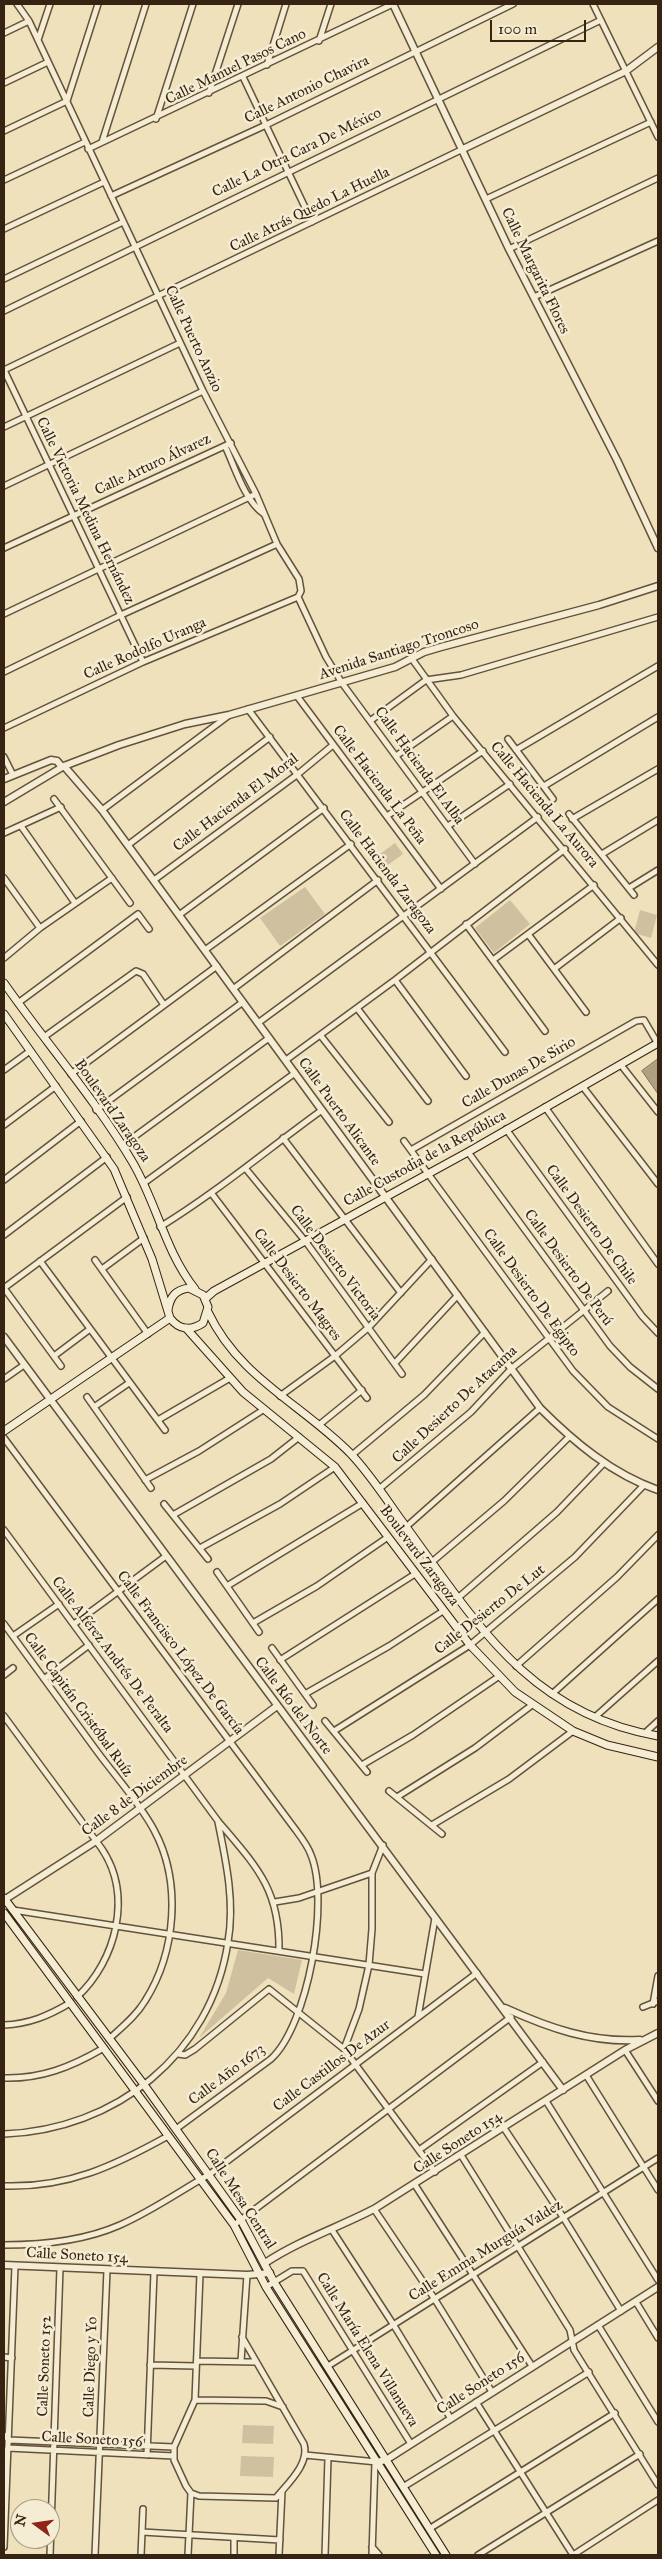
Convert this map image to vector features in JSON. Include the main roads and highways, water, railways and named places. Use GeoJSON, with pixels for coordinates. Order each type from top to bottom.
{"type":"FeatureCollection","features":[{"type":"Feature","properties":{"kind":"main road","name":"Boulevard Zaragoza"},"geometry":{"type":"LineString","coordinates":[[4,983],[122,1145],[144,1183],[160,1227],[180,1271],[195,1289]]}},
{"type":"Feature","properties":{"kind":"main road","name":"Boulevard Zaragoza"},"geometry":{"type":"LineString","coordinates":[[4,1014],[107,1157],[128,1196],[164,1292],[169,1314]]}},
{"type":"Feature","properties":{"kind":"main road","name":"Calle Custodia de la República"},"geometry":{"type":"LineString","coordinates":[[206,1298],[214,1291],[468,1152],[658,1044]]}},
{"type":"Feature","properties":{"kind":"main road"},"geometry":{"type":"LineString","coordinates":[[189,1288],[195,1289],[206,1298],[208,1312],[203,1323],[192,1328],[177,1325],[169,1314],[169,1301],[177,1292],[189,1288]]}},
{"type":"Feature","properties":{"kind":"main road","name":"Boulevard Zaragoza"},"geometry":{"type":"LineString","coordinates":[[208,1312],[218,1333],[251,1371],[280,1396],[319,1425],[352,1456],[486,1632],[515,1666],[552,1694],[594,1718],[658,1736]]}},
{"type":"Feature","properties":{"kind":"main road"},"geometry":{"type":"LineString","coordinates":[[4,1431],[149,1335],[169,1314]]}},
{"type":"Feature","properties":{"kind":"main road","name":"Boulevard Zaragoza"},"geometry":{"type":"LineString","coordinates":[[186,1328],[230,1378],[263,1410],[335,1467],[470,1645],[498,1677],[532,1705],[573,1731],[607,1745],[658,1757]]}},
{"type":"Feature","properties":{"kind":"main road","name":"Calle Mesa Central"},"geometry":{"type":"LineString","coordinates":[[4,1899],[210,2174],[241,2220],[274,2282],[446,2555]]}},
{"type":"Feature","properties":{"kind":"main road","name":"Calle Mesa Central"},"geometry":{"type":"LineString","coordinates":[[4,1913],[102,2049],[234,2225],[266,2287],[436,2555]]}}]}
